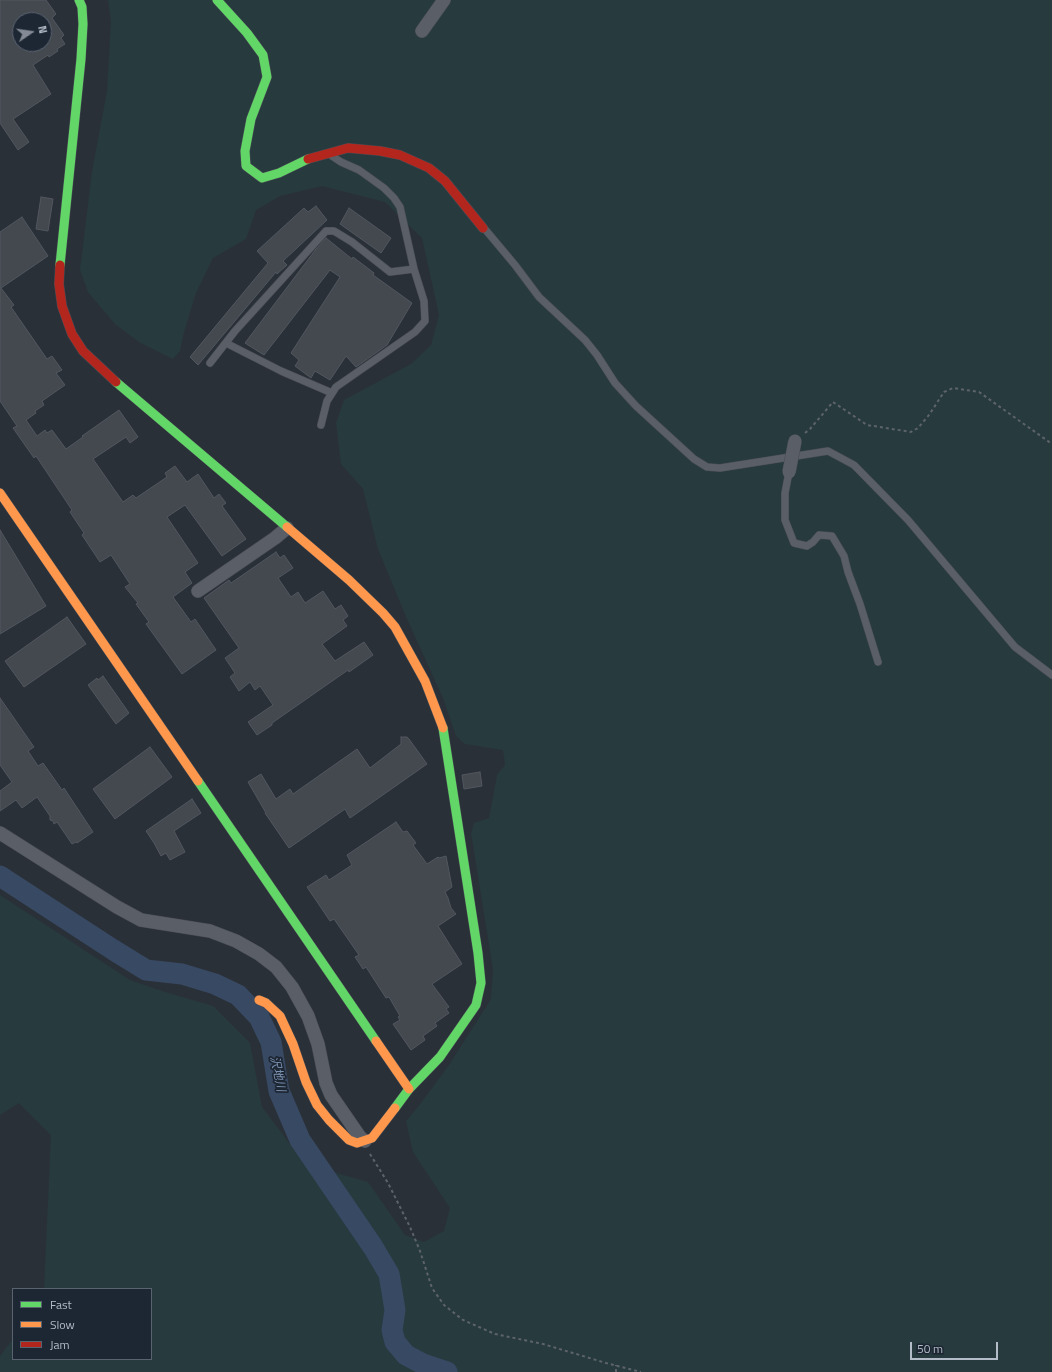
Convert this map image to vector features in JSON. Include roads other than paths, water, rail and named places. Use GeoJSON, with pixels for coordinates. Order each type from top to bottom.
{"type":"FeatureCollection","features":[{"type":"Feature","properties":{"kind":"street"},"geometry":{"type":"LineString","coordinates":[[79,0],[82,7],[83,24],[81,59],[62,232],[59,284],[62,306],[72,334],[84,351],[98,366],[349,580],[383,613],[395,628],[425,680],[444,730],[478,953],[481,982],[476,1005],[440,1057],[409,1089],[372,1138],[357,1143],[349,1140],[329,1120],[317,1105],[306,1082],[293,1044],[280,1016],[266,1003],[259,1000]]}},
{"type":"Feature","properties":{"kind":"street"},"geometry":{"type":"LineString","coordinates":[[217,0],[247,33],[263,55],[267,77],[251,119],[245,151],[246,166],[255,174],[262,178],[279,173],[308,159],[348,148],[380,151],[400,155],[429,168],[445,181],[484,228]]}},
{"type":"Feature","properties":{"kind":"street"},"geometry":{"type":"LineString","coordinates":[[422,31],[444,0]]}},
{"type":"Feature","properties":{"kind":"street"},"geometry":{"type":"LineString","coordinates":[[789,472],[795,441]]}},
{"type":"Feature","properties":{"kind":"street"},"geometry":{"type":"LineString","coordinates":[[0,493],[409,1089]]}},
{"type":"Feature","properties":{"kind":"street"},"geometry":{"type":"LineString","coordinates":[[198,590],[275,538],[287,528]]}},
{"type":"Feature","properties":{"kind":"street"},"geometry":{"type":"LineString","coordinates":[[0,833],[117,907],[141,920],[210,931],[236,941],[259,954],[276,967],[292,987],[308,1016],[318,1044],[326,1083],[331,1095],[360,1137],[365,1141]]}},
{"type":"Feature","properties":{"kind":"lane"},"geometry":{"type":"LineString","coordinates":[[321,425],[327,401],[336,387],[415,332],[425,321],[424,301],[414,269],[400,207],[394,198],[384,188],[359,170],[328,154]]}},
{"type":"Feature","properties":{"kind":"lane"},"geometry":{"type":"LineString","coordinates":[[484,228],[539,296],[585,340],[597,355],[615,383],[636,406],[694,459],[707,467],[720,468],[828,451],[854,465],[908,520],[1015,647],[1052,674]]}},
{"type":"Feature","properties":{"kind":"lane"},"geometry":{"type":"LineString","coordinates":[[210,363],[235,331],[326,231],[334,231],[346,238],[390,272],[414,269]]}},
{"type":"Feature","properties":{"kind":"lane"},"geometry":{"type":"LineString","coordinates":[[226,343],[274,367],[332,393]]}},
{"type":"Feature","properties":{"kind":"lane"},"geometry":{"type":"LineString","coordinates":[[789,472],[785,494],[785,520],[794,543],[807,546],[819,535],[832,536],[844,556],[878,662]]}},
{"type":"Feature","properties":{"kind":"waterway","name":"沢地川"},"geometry":{"type":"LineString","coordinates":[[0,876],[146,970],[182,974],[215,984],[238,995],[259,1017],[271,1042],[279,1091],[300,1140],[373,1247],[389,1274],[395,1310],[392,1330],[395,1342],[406,1355],[423,1364],[447,1372]]}}]}
